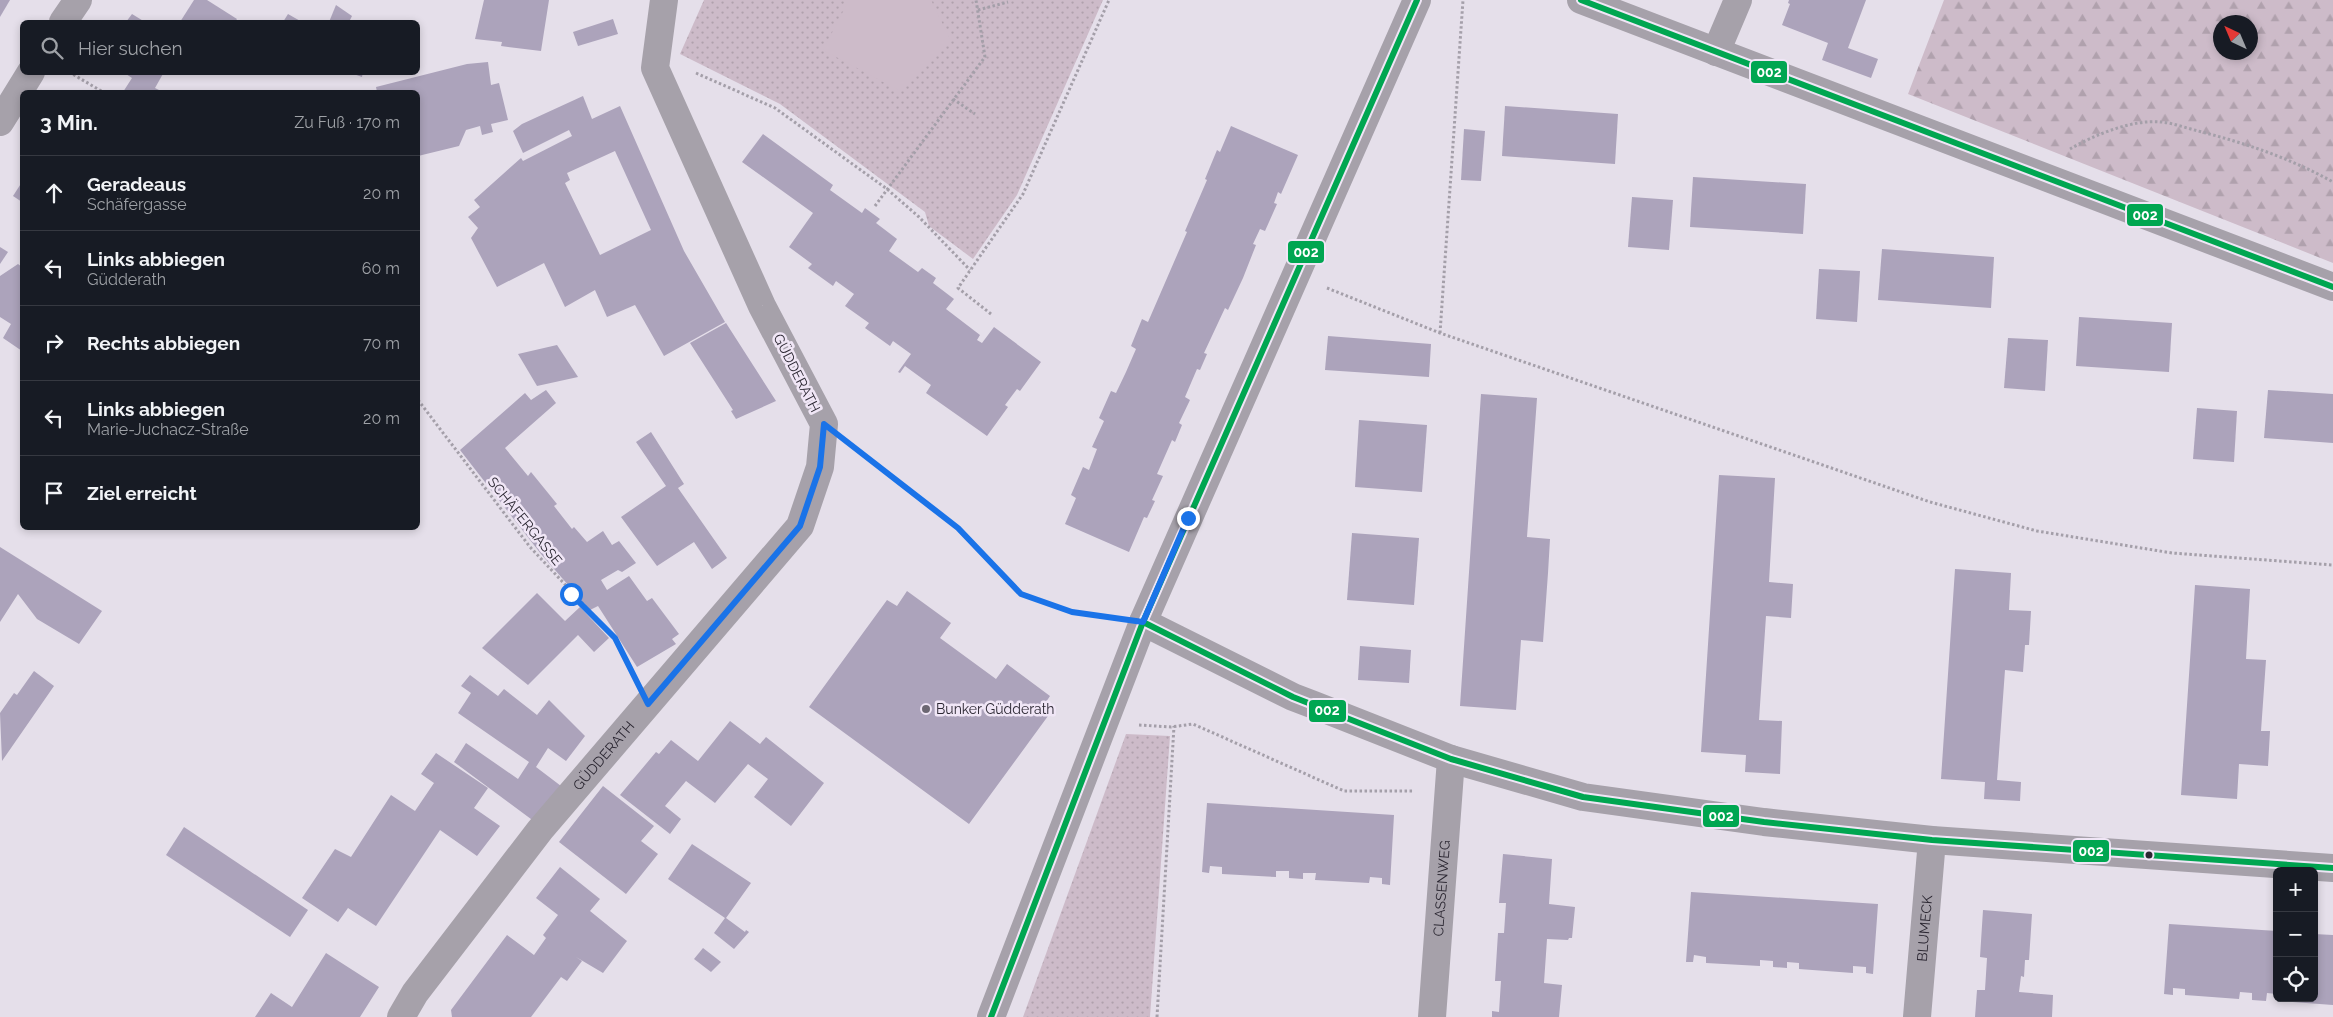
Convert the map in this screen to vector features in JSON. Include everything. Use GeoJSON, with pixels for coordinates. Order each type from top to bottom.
{"type":"FeatureCollection","features":[{"type":"Feature","properties":{"kind":"street"},"geometry":{"type":"LineString","coordinates":[[64,20],[78,0]]}},
{"type":"Feature","properties":{"kind":"street","name":"GÜDDERATH"},"geometry":{"type":"LineString","coordinates":[[401,1017],[415,993],[540,830],[800,526],[820,467],[824,424],[762,306],[655,68],[664,0]]}},
{"type":"Feature","properties":{"kind":"street"},"geometry":{"type":"LineString","coordinates":[[991,1017],[1143,622],[1417,0]]}},
{"type":"Feature","properties":{"kind":"street"},"geometry":{"type":"LineString","coordinates":[[1582,0],[2333,287]]}},
{"type":"Feature","properties":{"kind":"street"},"geometry":{"type":"LineString","coordinates":[[1716,52],[1738,0]]}},
{"type":"Feature","properties":{"kind":"street"},"geometry":{"type":"LineString","coordinates":[[0,122],[29,75]]}},
{"type":"Feature","properties":{"kind":"street"},"geometry":{"type":"LineString","coordinates":[[1143,622],[1293,697],[1451,759],[1583,797],[1764,822],[1932,840],[2114,854],[2151,853],[2333,868]]}},
{"type":"Feature","properties":{"kind":"street","name":"CLASSENWEG"},"geometry":{"type":"LineString","coordinates":[[1432,1017],[1451,759]]}},
{"type":"Feature","properties":{"kind":"street","name":"BLUMECK"},"geometry":{"type":"LineString","coordinates":[[1917,1017],[1932,840]]}},
{"type":"Feature","properties":{"kind":"path"},"geometry":{"type":"LineString","coordinates":[[875,206],[985,56],[976,0]]}},
{"type":"Feature","properties":{"kind":"path"},"geometry":{"type":"LineString","coordinates":[[991,314],[958,288],[1024,194],[1109,0]]}},
{"type":"Feature","properties":{"kind":"path"},"geometry":{"type":"LineString","coordinates":[[1440,333],[1463,0]]}},
{"type":"Feature","properties":{"kind":"path"},"geometry":{"type":"LineString","coordinates":[[978,10],[1008,2]]}},
{"type":"Feature","properties":{"kind":"path"},"geometry":{"type":"LineString","coordinates":[[657,55],[775,108],[887,190],[919,217],[970,270]]}},
{"type":"Feature","properties":{"kind":"path"},"geometry":{"type":"LineString","coordinates":[[74,75],[100,90]]}},
{"type":"Feature","properties":{"kind":"path"},"geometry":{"type":"LineString","coordinates":[[953,99],[975,114]]}},
{"type":"Feature","properties":{"kind":"path"},"geometry":{"type":"LineString","coordinates":[[2031,172],[2075,146],[2101,134],[2139,123],[2160,122],[2235,140],[2273,154],[2333,182]]}},
{"type":"Feature","properties":{"kind":"path"},"geometry":{"type":"LineString","coordinates":[[1295,275],[1440,333],[1930,502],[2037,531],[2172,553],[2333,565]]}},
{"type":"Feature","properties":{"kind":"path","name":"SCHÄFERGASSE"},"geometry":{"type":"LineString","coordinates":[[420,403],[530,547],[571,594],[615,638],[648,704]]}},
{"type":"Feature","properties":{"kind":"path"},"geometry":{"type":"LineString","coordinates":[[824,424],[958,528],[1021,594],[1072,612],[1143,622]]}},
{"type":"Feature","properties":{"kind":"path"},"geometry":{"type":"LineString","coordinates":[[1104,723],[1174,726],[1193,724],[1344,791],[1449,791]]}},
{"type":"Feature","properties":{"kind":"path"},"geometry":{"type":"LineString","coordinates":[[1157,1017],[1174,726]]}},
{"type":"Feature","properties":{"kind":"green space"},"geometry":{"type":"Polygon","coordinates":[[[704,0],[1103,0],[1017,195],[973,259],[929,226],[925,212],[780,104],[680,54],[704,0]]]}},
{"type":"Feature","properties":{"kind":"green space"},"geometry":{"type":"Polygon","coordinates":[[[849,0],[931,0],[950,39],[900,91],[823,50],[849,0]]]}},
{"type":"Feature","properties":{"kind":"green space"},"geometry":{"type":"Polygon","coordinates":[[[1944,0],[2333,0],[2333,263],[1908,94],[1944,0]]]}},
{"type":"Feature","properties":{"kind":"green space"},"geometry":{"type":"Polygon","coordinates":[[[1126,734],[1170,736],[1150,1017],[1023,1017],[1126,734]]]}},
{"type":"Feature","properties":{"kind":"building"},"geometry":{"type":"Polygon","coordinates":[[[0,0],[10,0],[0,17],[0,0]]]}},
{"type":"Feature","properties":{"kind":"building"},"geometry":{"type":"Polygon","coordinates":[[[194,0],[207,0],[237,19],[236,20],[181,20],[194,0]]]}},
{"type":"Feature","properties":{"kind":"building"},"geometry":{"type":"Polygon","coordinates":[[[484,0],[549,0],[541,51],[501,46],[502,42],[475,39],[484,0]]]}},
{"type":"Feature","properties":{"kind":"building"},"geometry":{"type":"Polygon","coordinates":[[[1789,0],[1866,0],[1848,48],[1878,59],[1871,78],[1822,60],[1828,43],[1782,25],[1790,4],[1788,3],[1789,0]]]}},
{"type":"Feature","properties":{"kind":"building"},"geometry":{"type":"Polygon","coordinates":[[[336,5],[352,16],[350,20],[330,20],[336,5]]]}},
{"type":"Feature","properties":{"kind":"building"},"geometry":{"type":"Polygon","coordinates":[[[132,14],[142,20],[128,20],[132,14]]]}},
{"type":"Feature","properties":{"kind":"building"},"geometry":{"type":"Polygon","coordinates":[[[288,14],[298,20],[284,20],[288,14]]]}},
{"type":"Feature","properties":{"kind":"building"},"geometry":{"type":"Polygon","coordinates":[[[613,19],[618,34],[578,46],[573,32],[613,19]]]}},
{"type":"Feature","properties":{"kind":"building"},"geometry":{"type":"Polygon","coordinates":[[[488,62],[491,85],[499,83],[508,120],[491,124],[493,132],[482,135],[480,126],[466,130],[459,146],[420,156],[420,90],[377,90],[376,87],[467,64],[488,62]]]}},
{"type":"Feature","properties":{"kind":"building"},"geometry":{"type":"Polygon","coordinates":[[[128,75],[162,75],[155,88],[159,90],[124,90],[132,78],[128,75]]]}},
{"type":"Feature","properties":{"kind":"building"},"geometry":{"type":"Polygon","coordinates":[[[583,96],[592,119],[620,106],[684,251],[725,322],[664,356],[635,305],[607,317],[595,290],[565,307],[544,263],[497,287],[471,238],[478,228],[468,217],[480,207],[474,200],[521,158],[523,161],[572,136],[569,130],[523,153],[513,131],[522,124],[583,96]],[[615,151],[567,173],[570,180],[565,183],[600,255],[651,230],[615,151]]]}},
{"type":"Feature","properties":{"kind":"building"},"geometry":{"type":"Polygon","coordinates":[[[1505,106],[1618,114],[1615,164],[1502,156],[1505,106]]]}},
{"type":"Feature","properties":{"kind":"building"},"geometry":{"type":"Polygon","coordinates":[[[1231,126],[1298,155],[1281,194],[1278,192],[1274,203],[1277,204],[1265,231],[1260,229],[1253,244],[1256,245],[1243,278],[1228,310],[1225,308],[1204,353],[1207,354],[1200,370],[1197,369],[1185,397],[1190,400],[1179,423],[1182,425],[1175,442],[1172,440],[1157,474],[1163,476],[1152,500],[1155,501],[1147,518],[1144,517],[1129,552],[1065,524],[1076,498],[1071,495],[1083,467],[1089,470],[1097,449],[1092,447],[1104,421],[1099,418],[1111,391],[1116,393],[1126,372],[1136,349],[1131,346],[1142,319],[1148,322],[1187,232],[1185,231],[1207,180],[1205,179],[1217,150],[1220,152],[1231,126]]]}},
{"type":"Feature","properties":{"kind":"building"},"geometry":{"type":"Polygon","coordinates":[[[1464,129],[1485,131],[1481,181],[1461,180],[1464,129]]]}},
{"type":"Feature","properties":{"kind":"building"},"geometry":{"type":"Polygon","coordinates":[[[763,134],[833,185],[830,190],[862,213],[865,208],[880,219],[876,223],[897,239],[889,251],[918,272],[922,268],[936,278],[933,283],[954,299],[946,309],[980,335],[977,340],[982,343],[994,327],[1041,362],[1020,391],[1017,389],[1005,405],[1008,407],[987,436],[926,393],[931,385],[905,366],[900,373],[898,372],[911,354],[893,341],[890,346],[865,328],[869,323],[845,306],[854,294],[836,281],[833,286],[808,268],[812,264],[789,247],[813,213],[742,162],[763,134]]]}},
{"type":"Feature","properties":{"kind":"building"},"geometry":{"type":"Polygon","coordinates":[[[1693,177],[1806,184],[1803,234],[1690,227],[1693,177]]]}},
{"type":"Feature","properties":{"kind":"building"},"geometry":{"type":"Polygon","coordinates":[[[20,185],[20,201],[13,196],[20,185]]]}},
{"type":"Feature","properties":{"kind":"building"},"geometry":{"type":"Polygon","coordinates":[[[1632,197],[1673,200],[1669,250],[1628,247],[1632,197]]]}},
{"type":"Feature","properties":{"kind":"building"},"geometry":{"type":"Polygon","coordinates":[[[0,247],[8,252],[0,264],[0,247]]]}},
{"type":"Feature","properties":{"kind":"building"},"geometry":{"type":"Polygon","coordinates":[[[1882,249],[1994,257],[1991,308],[1878,300],[1882,249]]]}},
{"type":"Feature","properties":{"kind":"building"},"geometry":{"type":"Polygon","coordinates":[[[18,264],[20,266],[20,350],[3,338],[11,324],[0,317],[0,276],[18,264]]]}},
{"type":"Feature","properties":{"kind":"building"},"geometry":{"type":"Polygon","coordinates":[[[1819,269],[1860,271],[1857,322],[1816,319],[1819,269]]]}},
{"type":"Feature","properties":{"kind":"building"},"geometry":{"type":"Polygon","coordinates":[[[2079,317],[2172,323],[2169,372],[2076,366],[2079,317]]]}},
{"type":"Feature","properties":{"kind":"building"},"geometry":{"type":"Polygon","coordinates":[[[726,323],[776,401],[736,419],[731,411],[733,410],[690,343],[726,323]]]}},
{"type":"Feature","properties":{"kind":"building"},"geometry":{"type":"Polygon","coordinates":[[[1328,336],[1431,344],[1429,377],[1325,370],[1328,336]]]}},
{"type":"Feature","properties":{"kind":"building"},"geometry":{"type":"Polygon","coordinates":[[[2008,338],[2048,340],[2045,391],[2004,388],[2008,338]]]}},
{"type":"Feature","properties":{"kind":"building"},"geometry":{"type":"Polygon","coordinates":[[[557,345],[578,377],[537,386],[518,354],[557,345]]]}},
{"type":"Feature","properties":{"kind":"building"},"geometry":{"type":"Polygon","coordinates":[[[546,390],[556,403],[505,448],[528,476],[531,472],[557,504],[554,506],[572,529],[574,527],[587,542],[603,531],[612,545],[619,541],[636,563],[622,572],[618,570],[601,580],[607,590],[629,576],[647,601],[652,598],[679,634],[672,639],[676,644],[637,667],[598,606],[590,610],[541,554],[460,450],[525,393],[531,400],[546,390]]]}},
{"type":"Feature","properties":{"kind":"building"},"geometry":{"type":"Polygon","coordinates":[[[2268,390],[2333,394],[2333,443],[2264,438],[2268,390]]]}},
{"type":"Feature","properties":{"kind":"building"},"geometry":{"type":"Polygon","coordinates":[[[1481,394],[1537,398],[1527,537],[1550,539],[1548,573],[1543,642],[1521,640],[1516,710],[1460,706],[1481,394]]]}},
{"type":"Feature","properties":{"kind":"building"},"geometry":{"type":"Polygon","coordinates":[[[2197,408],[2237,411],[2234,462],[2193,459],[2197,408]]]}},
{"type":"Feature","properties":{"kind":"building"},"geometry":{"type":"Polygon","coordinates":[[[1359,420],[1427,425],[1422,492],[1355,487],[1359,420]]]}},
{"type":"Feature","properties":{"kind":"building"},"geometry":{"type":"Polygon","coordinates":[[[651,432],[684,484],[678,488],[727,558],[712,569],[694,542],[657,566],[621,517],[666,486],[636,442],[651,432]]]}},
{"type":"Feature","properties":{"kind":"building"},"geometry":{"type":"Polygon","coordinates":[[[1719,475],[1775,478],[1769,582],[1793,584],[1791,618],[1766,616],[1759,720],[1782,721],[1780,774],[1745,772],[1746,755],[1701,752],[1719,475]]]}},
{"type":"Feature","properties":{"kind":"building"},"geometry":{"type":"Polygon","coordinates":[[[1352,533],[1419,538],[1414,605],[1347,600],[1352,533]]]}},
{"type":"Feature","properties":{"kind":"building"},"geometry":{"type":"Polygon","coordinates":[[[0,547],[102,611],[79,644],[37,619],[18,594],[0,622],[0,547]]]}},
{"type":"Feature","properties":{"kind":"building"},"geometry":{"type":"Polygon","coordinates":[[[1955,569],[2011,573],[2009,610],[2031,611],[2029,645],[2025,645],[2023,672],[2005,670],[1997,780],[2021,782],[2020,801],[1984,799],[1985,782],[1941,779],[1955,569]]]}},
{"type":"Feature","properties":{"kind":"building"},"geometry":{"type":"Polygon","coordinates":[[[2195,585],[2250,589],[2246,659],[2266,660],[2261,731],[2270,731],[2268,766],[2239,764],[2237,799],[2181,795],[2195,585]]]}},
{"type":"Feature","properties":{"kind":"building","name":"Bunker Güdderath"},"geometry":{"type":"Polygon","coordinates":[[[907,591],[951,623],[940,638],[996,679],[1007,664],[1050,696],[1040,711],[1048,716],[969,824],[809,707],[887,600],[897,606],[907,591]]]}},
{"type":"Feature","properties":{"kind":"building"},"geometry":{"type":"Polygon","coordinates":[[[537,593],[565,621],[580,607],[609,638],[594,652],[578,635],[528,685],[482,648],[537,593]]]}},
{"type":"Feature","properties":{"kind":"building"},"geometry":{"type":"Polygon","coordinates":[[[1360,646],[1411,650],[1409,683],[1358,680],[1360,646]]]}},
{"type":"Feature","properties":{"kind":"building"},"geometry":{"type":"Polygon","coordinates":[[[34,671],[54,686],[2,761],[0,713],[14,693],[17,695],[34,671]]]}},
{"type":"Feature","properties":{"kind":"building"},"geometry":{"type":"Polygon","coordinates":[[[470,675],[498,696],[504,689],[537,715],[549,700],[585,736],[566,761],[548,748],[536,767],[561,786],[535,822],[454,762],[466,743],[518,779],[529,762],[458,713],[471,693],[461,686],[470,675]]]}},
{"type":"Feature","properties":{"kind":"building"},"geometry":{"type":"Polygon","coordinates":[[[730,721],[760,744],[766,737],[824,783],[791,826],[754,797],[768,779],[748,764],[715,803],[686,781],[665,806],[681,819],[670,834],[620,795],[656,752],[659,754],[671,740],[698,761],[730,721]]]}},
{"type":"Feature","properties":{"kind":"building"},"geometry":{"type":"Polygon","coordinates":[[[436,753],[488,788],[474,808],[500,826],[477,856],[440,830],[376,926],[348,908],[338,922],[302,898],[335,849],[351,857],[391,795],[415,811],[434,783],[421,774],[436,753]]]}},
{"type":"Feature","properties":{"kind":"building"},"geometry":{"type":"Polygon","coordinates":[[[603,786],[654,826],[641,841],[658,854],[626,894],[559,842],[603,786]]]}},
{"type":"Feature","properties":{"kind":"building"},"geometry":{"type":"Polygon","coordinates":[[[1207,803],[1394,815],[1390,885],[1382,884],[1382,878],[1370,877],[1369,883],[1315,880],[1316,873],[1303,873],[1303,879],[1289,878],[1289,871],[1276,871],[1276,877],[1222,874],[1222,867],[1210,866],[1209,873],[1202,872],[1207,803]]]}},
{"type":"Feature","properties":{"kind":"building"},"geometry":{"type":"Polygon","coordinates":[[[184,827],[308,910],[290,937],[166,855],[184,827]]]}},
{"type":"Feature","properties":{"kind":"building"},"geometry":{"type":"Polygon","coordinates":[[[692,844],[751,883],[726,918],[745,932],[746,930],[749,932],[734,949],[714,933],[725,918],[668,879],[692,844]]]}},
{"type":"Feature","properties":{"kind":"building"},"geometry":{"type":"Polygon","coordinates":[[[1503,854],[1552,859],[1549,904],[1575,907],[1572,938],[1568,940],[1547,939],[1544,983],[1562,985],[1559,1017],[1492,1017],[1492,1011],[1499,1012],[1501,981],[1495,981],[1498,933],[1504,933],[1506,903],[1499,903],[1503,854]]]}},
{"type":"Feature","properties":{"kind":"building"},"geometry":{"type":"Polygon","coordinates":[[[560,867],[600,899],[590,911],[627,941],[603,973],[576,957],[582,961],[567,981],[561,977],[531,1017],[452,1017],[451,1010],[507,935],[534,955],[546,938],[543,935],[558,915],[536,898],[560,867]]]}},
{"type":"Feature","properties":{"kind":"building"},"geometry":{"type":"Polygon","coordinates":[[[1691,892],[1878,904],[1873,974],[1866,973],[1866,967],[1853,966],[1853,973],[1799,969],[1799,963],[1787,962],[1787,968],[1773,967],[1773,961],[1760,960],[1760,966],[1706,963],[1706,957],[1694,955],[1693,962],[1686,962],[1691,892]]]}},
{"type":"Feature","properties":{"kind":"building"},"geometry":{"type":"Polygon","coordinates":[[[1983,910],[2032,914],[2029,960],[2025,960],[2024,977],[2021,976],[2019,992],[2053,995],[2052,1017],[1975,1017],[1977,990],[1985,990],[1987,958],[1980,957],[1983,910]]]}},
{"type":"Feature","properties":{"kind":"building"},"geometry":{"type":"Polygon","coordinates":[[[2169,924],[2273,931],[2273,994],[2267,993],[2266,1001],[2252,1000],[2252,993],[2240,992],[2239,999],[2185,995],[2185,989],[2173,988],[2173,995],[2164,994],[2169,924]]]}},
{"type":"Feature","properties":{"kind":"building"},"geometry":{"type":"Polygon","coordinates":[[[2318,934],[2333,935],[2333,1005],[2292,1002],[2318,1002],[2318,934]]]}},
{"type":"Feature","properties":{"kind":"building"},"geometry":{"type":"Polygon","coordinates":[[[703,948],[721,962],[711,972],[694,959],[703,948]]]}},
{"type":"Feature","properties":{"kind":"building"},"geometry":{"type":"Polygon","coordinates":[[[326,953],[379,987],[360,1017],[255,1017],[271,993],[292,1007],[326,953]]]}},
{"type":"Feature","properties":{"kind":"transit line","name":"002"},"geometry":{"type":"LineString","coordinates":[[991,1017],[1143,622],[1417,0]]}},
{"type":"Feature","properties":{"kind":"transit line","name":"002"},"geometry":{"type":"LineString","coordinates":[[1581,0],[2333,287]]}},
{"type":"Feature","properties":{"kind":"transit line","name":"002"},"geometry":{"type":"LineString","coordinates":[[1143,622],[1293,697],[1451,759],[1583,797],[1764,822],[1932,840],[2333,868]]}},
{"type":"Feature","properties":{"kind":"place","name":"Bunker Güdderath"},"geometry":{"type":"Point","coordinates":[926,709]}},
{"type":"Feature","properties":{"kind":"route"},"geometry":{"type":"LineString","coordinates":[[571,594],[615,638],[648,704],[800,526],[820,467],[824,424],[958,528],[1021,594],[1072,612],[1143,622],[1188,518]]}}]}
